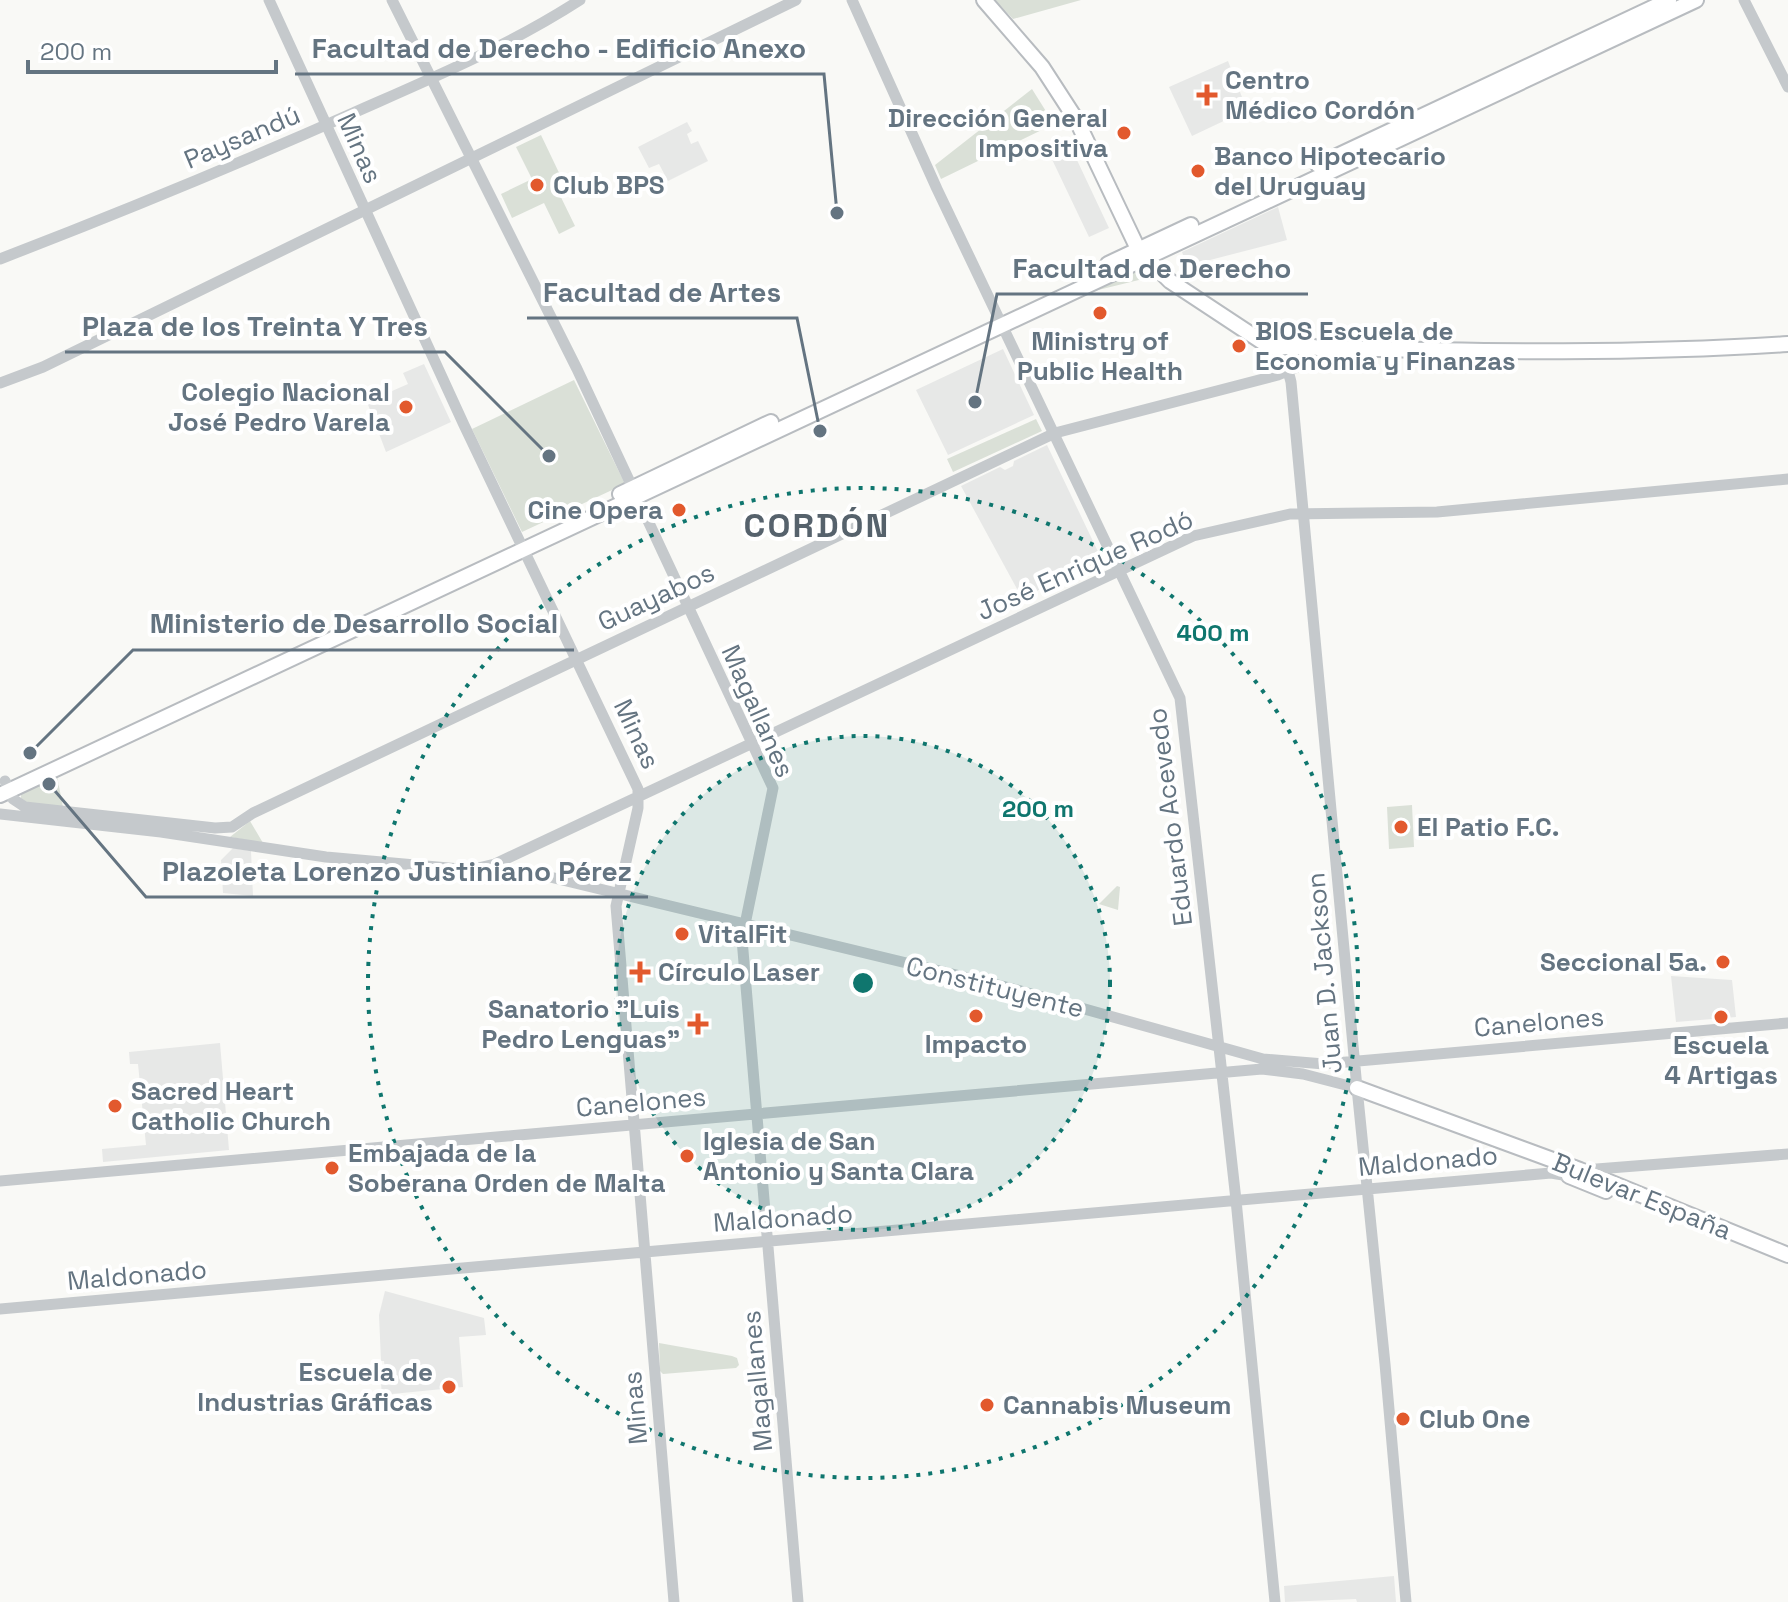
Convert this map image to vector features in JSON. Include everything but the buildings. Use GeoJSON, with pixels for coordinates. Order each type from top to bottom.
{"type":"FeatureCollection","features":[{"type":"Feature","properties":{"kind":"main road"},"geometry":{"type":"LineString","coordinates":[[984,0],[1042,67],[1077,121],[1142,253],[1170,281],[1270,347],[1325,350],[1672,351],[1788,344]]}},
{"type":"Feature","properties":{"kind":"main road"},"geometry":{"type":"LineString","coordinates":[[4,787],[1142,253],[1669,0]]}},
{"type":"Feature","properties":{"kind":"main road"},"geometry":{"type":"LineString","coordinates":[[1142,253],[1696,0]]}},
{"type":"Feature","properties":{"kind":"main road","name":"Constituyente"},"geometry":{"type":"LineString","coordinates":[[1357,1088],[1495,1140]]}},
{"type":"Feature","properties":{"kind":"main road","name":"Bulevar España"},"geometry":{"type":"LineString","coordinates":[[1495,1140],[1788,1266]]}},
{"type":"Feature","properties":{"kind":"main road","name":"Bulevar España"},"geometry":{"type":"LineString","coordinates":[[1574,1173],[1788,1255]]}},
{"type":"Feature","properties":{"kind":"street","name":"Minas"},"geometry":{"type":"LineString","coordinates":[[269,0],[364,210],[638,789],[640,798],[616,906],[674,1602]]}},
{"type":"Feature","properties":{"kind":"street","name":"Magallanes"},"geometry":{"type":"LineString","coordinates":[[392,0],[577,369],[773,788],[742,939],[798,1602]]}},
{"type":"Feature","properties":{"kind":"street","name":"Paysandú"},"geometry":{"type":"LineString","coordinates":[[0,259],[278,147],[536,28],[580,0]]}},
{"type":"Feature","properties":{"kind":"street"},"geometry":{"type":"LineString","coordinates":[[0,383],[43,367],[796,0]]}},
{"type":"Feature","properties":{"kind":"street","name":"Eduardo Acevedo"},"geometry":{"type":"LineString","coordinates":[[852,0],[937,189],[1182,704],[1236,1200],[1275,1602]]}},
{"type":"Feature","properties":{"kind":"street"},"geometry":{"type":"LineString","coordinates":[[1744,0],[1788,87]]}},
{"type":"Feature","properties":{"kind":"street"},"geometry":{"type":"LineString","coordinates":[[1270,347],[1283,358],[1289,371]]}},
{"type":"Feature","properties":{"kind":"street","name":"Guayabos"},"geometry":{"type":"LineString","coordinates":[[4,787],[16,802],[25,807],[215,828],[232,827],[253,813],[1055,433],[1289,371],[1319,358],[1325,350]]}},
{"type":"Feature","properties":{"kind":"street","name":"Juan D. Jackson"},"geometry":{"type":"LineString","coordinates":[[1289,371],[1406,1602]]}},
{"type":"Feature","properties":{"kind":"street","name":"José Enrique Rodó"},"geometry":{"type":"LineString","coordinates":[[495,864],[1193,536],[1304,513],[1437,512],[1788,479]]}},
{"type":"Feature","properties":{"kind":"street","name":"Constituyente"},"geometry":{"type":"LineString","coordinates":[[0,814],[161,832],[326,857],[550,877],[1006,987],[1357,1088]]}},
{"type":"Feature","properties":{"kind":"street","name":"Constituyente"},"geometry":{"type":"LineString","coordinates":[[461,870],[495,864]]}},
{"type":"Feature","properties":{"kind":"street","name":"Canelones"},"geometry":{"type":"LineString","coordinates":[[0,1181],[1788,1023]]}},
{"type":"Feature","properties":{"kind":"street","name":"Maldonado"},"geometry":{"type":"LineString","coordinates":[[0,1309],[644,1250],[767,1243],[1788,1154]]}},
{"type":"Feature","properties":{"kind":"shaded area"},"geometry":{"type":"Polygon","coordinates":[[[995,0],[1081,0],[1013,19],[995,0]]]}},
{"type":"Feature","properties":{"kind":"shaded area","name":"Centro Médico Cordón"},"geometry":{"type":"Polygon","coordinates":[[[1228,61],[1247,110],[1192,136],[1169,87],[1228,61]]]}},
{"type":"Feature","properties":{"kind":"shaded area"},"geometry":{"type":"Polygon","coordinates":[[[1032,89],[1054,124],[941,179],[935,165],[1032,89]]]}},
{"type":"Feature","properties":{"kind":"shaded area"},"geometry":{"type":"Polygon","coordinates":[[[687,122],[692,131],[687,134],[691,144],[698,141],[708,161],[668,181],[659,164],[649,168],[638,147],[687,122]]]}},
{"type":"Feature","properties":{"kind":"shaded area","name":"Club BPS"},"geometry":{"type":"Polygon","coordinates":[[[541,135],[562,179],[554,183],[575,226],[559,234],[544,203],[512,218],[501,194],[532,179],[516,147],[541,135]]]}},
{"type":"Feature","properties":{"kind":"shaded area"},"geometry":{"type":"Polygon","coordinates":[[[1068,141],[1109,228],[1089,237],[1048,151],[1068,141]]]}},
{"type":"Feature","properties":{"kind":"shaded area"},"geometry":{"type":"Polygon","coordinates":[[[1278,207],[1287,240],[1187,266],[1182,252],[1278,207]]]}},
{"type":"Feature","properties":{"kind":"shaded area"},"geometry":{"type":"Polygon","coordinates":[[[1143,266],[1151,277],[1086,293],[1143,266]]]}},
{"type":"Feature","properties":{"kind":"shaded area"},"geometry":{"type":"Polygon","coordinates":[[[1003,349],[1034,415],[948,455],[916,390],[1003,349]]]}},
{"type":"Feature","properties":{"kind":"shaded area","name":"Colegio Nacional José Pedro Varela"},"geometry":{"type":"Polygon","coordinates":[[[424,364],[451,422],[386,452],[367,402],[408,384],[403,373],[424,364]]]}},
{"type":"Feature","properties":{"kind":"shaded area"},"geometry":{"type":"Polygon","coordinates":[[[574,380],[625,484],[522,532],[472,429],[574,380]]]}},
{"type":"Feature","properties":{"kind":"shaded area"},"geometry":{"type":"Polygon","coordinates":[[[1036,419],[1042,431],[953,472],[947,459],[1036,419]]]}},
{"type":"Feature","properties":{"kind":"shaded area"},"geometry":{"type":"Polygon","coordinates":[[[1047,445],[1102,560],[1022,598],[961,486],[1000,467],[1005,470],[1013,466],[1014,461],[1047,445]]]}},
{"type":"Feature","properties":{"kind":"shaded area"},"geometry":{"type":"Polygon","coordinates":[[[57,776],[63,807],[29,804],[21,798],[21,793],[57,776]]]}},
{"type":"Feature","properties":{"kind":"shaded area","name":"El Patio F.C."},"geometry":{"type":"Polygon","coordinates":[[[1412,805],[1414,847],[1389,849],[1387,807],[1412,805]]]}},
{"type":"Feature","properties":{"kind":"shaded area"},"geometry":{"type":"Polygon","coordinates":[[[250,821],[263,843],[230,837],[250,821]]]}},
{"type":"Feature","properties":{"kind":"shaded area"},"geometry":{"type":"Polygon","coordinates":[[[233,848],[251,851],[253,896],[223,893],[221,860],[233,848]]]}},
{"type":"Feature","properties":{"kind":"shaded area"},"geometry":{"type":"Polygon","coordinates":[[[1117,886],[1120,887],[1118,910],[1099,904],[1117,886]]]}},
{"type":"Feature","properties":{"kind":"shaded area"},"geometry":{"type":"Polygon","coordinates":[[[1671,976],[1732,980],[1736,1017],[1676,1022],[1671,976]]]}},
{"type":"Feature","properties":{"kind":"shaded area"},"geometry":{"type":"Polygon","coordinates":[[[220,1043],[229,1150],[103,1162],[102,1149],[146,1145],[138,1064],[130,1064],[129,1052],[220,1043]]]}},
{"type":"Feature","properties":{"kind":"shaded area"},"geometry":{"type":"Polygon","coordinates":[[[385,1291],[484,1318],[486,1335],[459,1337],[463,1387],[382,1395],[380,1372],[385,1371],[384,1361],[381,1361],[379,1315],[385,1291]]]}},
{"type":"Feature","properties":{"kind":"shaded area"},"geometry":{"type":"Polygon","coordinates":[[[659,1343],[732,1356],[737,1358],[739,1365],[736,1368],[663,1374],[660,1371],[659,1343]]]}},
{"type":"Feature","properties":{"kind":"shaded area"},"geometry":{"type":"Polygon","coordinates":[[[1394,1576],[1396,1602],[1357,1602],[1356,1599],[1285,1602],[1284,1586],[1394,1576]]]}},
{"type":"Feature","properties":{"kind":"place","name":"Centro Médico Cordón"},"geometry":{"type":"Point","coordinates":[1207,95]}},
{"type":"Feature","properties":{"kind":"place","name":"Dirección General Impositiva"},"geometry":{"type":"Point","coordinates":[1124,133]}},
{"type":"Feature","properties":{"kind":"place","name":"Banco Hipotecario del Uruguay"},"geometry":{"type":"Point","coordinates":[1198,171]}},
{"type":"Feature","properties":{"kind":"place","name":"Club BPS"},"geometry":{"type":"Point","coordinates":[537,185]}},
{"type":"Feature","properties":{"kind":"place","name":"Facultad de Derecho - Edificio Anexo"},"geometry":{"type":"Point","coordinates":[837,213]}},
{"type":"Feature","properties":{"kind":"place","name":"Ministry of Public Health"},"geometry":{"type":"Point","coordinates":[1100,313]}},
{"type":"Feature","properties":{"kind":"place","name":"BIOS Escuela de Economia y Finanzas"},"geometry":{"type":"Point","coordinates":[1239,346]}},
{"type":"Feature","properties":{"kind":"place","name":"Facultad de Derecho"},"geometry":{"type":"Point","coordinates":[975,402]}},
{"type":"Feature","properties":{"kind":"place","name":"Colegio Nacional José Pedro Varela"},"geometry":{"type":"Point","coordinates":[406,407]}},
{"type":"Feature","properties":{"kind":"place","name":"Facultad de Artes"},"geometry":{"type":"Point","coordinates":[820,431]}},
{"type":"Feature","properties":{"kind":"place","name":"Plaza de los Treinta Y Tres"},"geometry":{"type":"Point","coordinates":[549,456]}},
{"type":"Feature","properties":{"kind":"place","name":"Cine Opera"},"geometry":{"type":"Point","coordinates":[679,510]}},
{"type":"Feature","properties":{"kind":"place","name":"Ministerio de Desarrollo Social"},"geometry":{"type":"Point","coordinates":[30,753]}},
{"type":"Feature","properties":{"kind":"place","name":"Plazoleta Lorenzo Justiniano Pérez"},"geometry":{"type":"Point","coordinates":[49,784]}},
{"type":"Feature","properties":{"kind":"place","name":"El Patio F.C."},"geometry":{"type":"Point","coordinates":[1401,827]}},
{"type":"Feature","properties":{"kind":"place","name":"VitalFit"},"geometry":{"type":"Point","coordinates":[682,934]}},
{"type":"Feature","properties":{"kind":"place","name":"Seccional 5a."},"geometry":{"type":"Point","coordinates":[1723,962]}},
{"type":"Feature","properties":{"kind":"place","name":"Círculo Laser"},"geometry":{"type":"Point","coordinates":[640,972]}},
{"type":"Feature","properties":{"kind":"place","name":"Impacto"},"geometry":{"type":"Point","coordinates":[976,1016]}},
{"type":"Feature","properties":{"kind":"place","name":"Escuela 4 Artigas"},"geometry":{"type":"Point","coordinates":[1721,1017]}},
{"type":"Feature","properties":{"kind":"place","name":"Sanatorio \"Luis Pedro Lenguas\""},"geometry":{"type":"Point","coordinates":[698,1024]}},
{"type":"Feature","properties":{"kind":"place","name":"Sacred Heart Catholic Church"},"geometry":{"type":"Point","coordinates":[115,1106]}},
{"type":"Feature","properties":{"kind":"place","name":"Iglesia de San Antonio y Santa Clara"},"geometry":{"type":"Point","coordinates":[687,1156]}},
{"type":"Feature","properties":{"kind":"place","name":"Embajada de la Soberana Orden de Malta"},"geometry":{"type":"Point","coordinates":[332,1168]}},
{"type":"Feature","properties":{"kind":"place","name":"Escuela de Industrias Gráficas"},"geometry":{"type":"Point","coordinates":[449,1387]}},
{"type":"Feature","properties":{"kind":"place","name":"Cannabis Museum"},"geometry":{"type":"Point","coordinates":[987,1405]}},
{"type":"Feature","properties":{"kind":"place","name":"Club One"},"geometry":{"type":"Point","coordinates":[1403,1419]}},
{"type":"Feature","properties":{"kind":"district","name":"CORDÓN"},"geometry":{"type":"Point","coordinates":[817,525]}}]}
